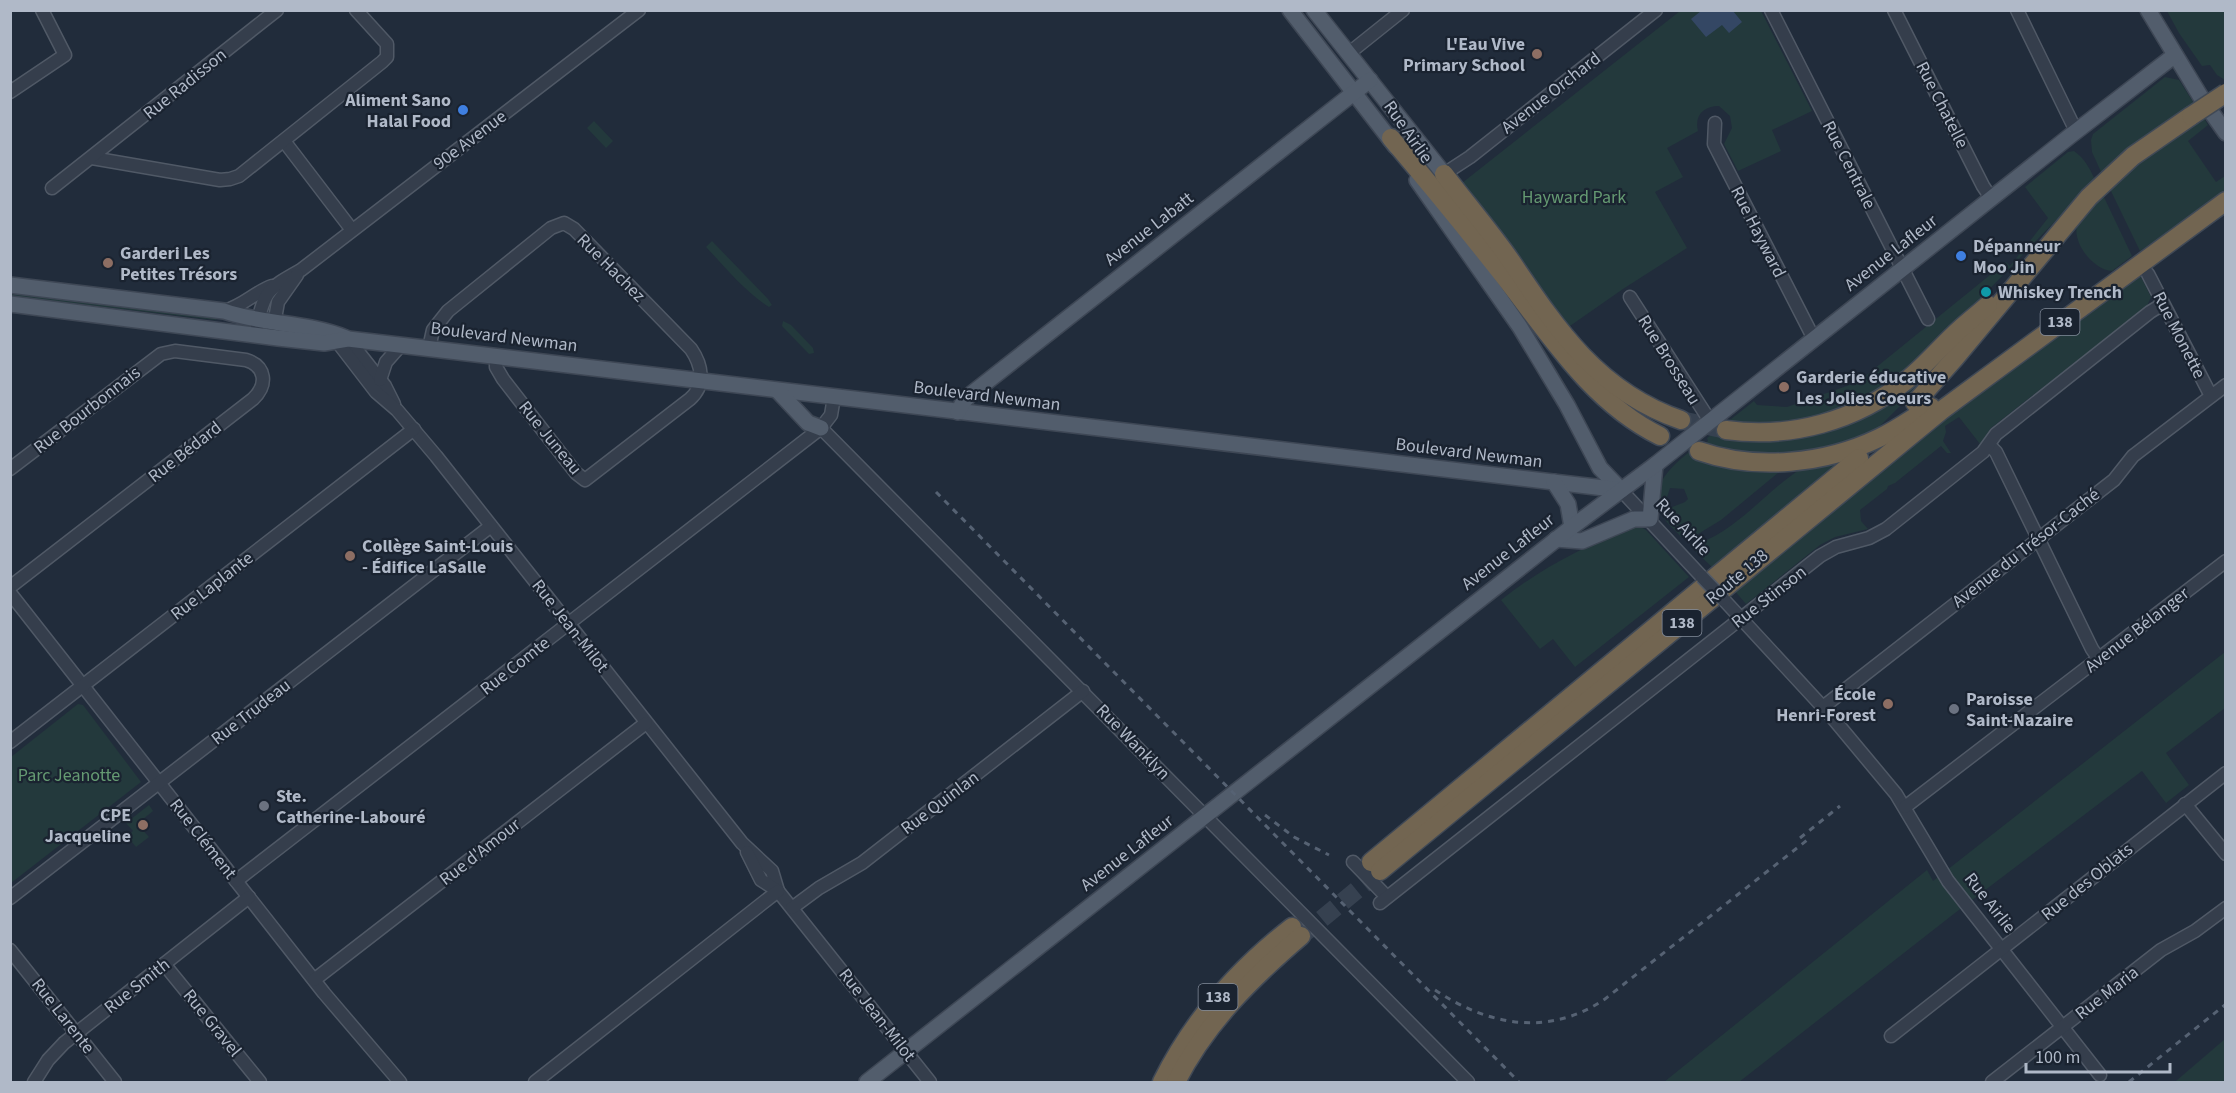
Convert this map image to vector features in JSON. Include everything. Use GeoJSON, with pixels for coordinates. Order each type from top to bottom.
{"type":"FeatureCollection","features":[{"type":"Feature","properties":{"kind":"highway"},"geometry":{"type":"LineString","coordinates":[[1915,404],[2068,220],[2102,183],[2133,156],[2226,93]]}},
{"type":"Feature","properties":{"kind":"highway"},"geometry":{"type":"LineString","coordinates":[[1391,138],[1439,194],[1588,383],[1621,412],[1660,436]]}},
{"type":"Feature","properties":{"kind":"highway"},"geometry":{"type":"LineString","coordinates":[[1444,174],[1536,298],[1590,365],[1627,395],[1681,420]]}},
{"type":"Feature","properties":{"kind":"highway","name":"138"},"geometry":{"type":"LineString","coordinates":[[1985,377],[2141,270],[2150,255],[2226,201]]}},
{"type":"Feature","properties":{"kind":"highway"},"geometry":{"type":"LineString","coordinates":[[1718,426],[1767,433],[1793,430],[1830,421],[1865,408],[1908,380],[1960,329],[2020,279]]}},
{"type":"Feature","properties":{"kind":"highway"},"geometry":{"type":"LineString","coordinates":[[1699,452],[1721,458],[1766,462],[1831,455],[1882,436],[1985,377]]}},
{"type":"Feature","properties":{"kind":"highway","name":"Route 138"},"geometry":{"type":"LineString","coordinates":[[1368,865],[1985,377]]}},
{"type":"Feature","properties":{"kind":"highway","name":"Route 138"},"geometry":{"type":"LineString","coordinates":[[1368,865],[1859,458]]}},
{"type":"Feature","properties":{"kind":"highway","name":"138"},"geometry":{"type":"LineString","coordinates":[[1162,1083],[1183,1045],[1220,995],[1249,964],[1297,932],[1228,1005],[1193,1052],[1176,1083]]}},
{"type":"Feature","properties":{"kind":"main road","name":"Rue Airlie"},"geometry":{"type":"LineString","coordinates":[[1290,10],[1391,138],[1434,206],[1520,327],[1567,405],[1600,468],[1621,490]]}},
{"type":"Feature","properties":{"kind":"main road","name":"Rue Airlie"},"geometry":{"type":"LineString","coordinates":[[1314,10],[1444,174]]}},
{"type":"Feature","properties":{"kind":"main road"},"geometry":{"type":"LineString","coordinates":[[2148,10],[2226,133]]}},
{"type":"Feature","properties":{"kind":"main road","name":"Avenue Lafleur"},"geometry":{"type":"LineString","coordinates":[[867,1083],[1556,539],[1655,465],[1718,426],[1814,339],[2175,55]]}},
{"type":"Feature","properties":{"kind":"main road","name":"Avenue Labatt"},"geometry":{"type":"LineString","coordinates":[[958,412],[970,395],[1370,80]]}},
{"type":"Feature","properties":{"kind":"main road","name":"Boulevard Newman"},"geometry":{"type":"LineString","coordinates":[[10,285],[224,311],[257,327]]}},
{"type":"Feature","properties":{"kind":"main road","name":"Boulevard Newman"},"geometry":{"type":"LineString","coordinates":[[10,304],[273,330],[326,330],[342,340],[429,348],[1621,490]]}},
{"type":"Feature","properties":{"kind":"main road"},"geometry":{"type":"LineString","coordinates":[[777,391],[808,423],[821,428]]}},
{"type":"Feature","properties":{"kind":"main road"},"geometry":{"type":"LineString","coordinates":[[1556,539],[1582,541],[1623,522],[1650,519],[1655,465]]}},
{"type":"Feature","properties":{"kind":"main road"},"geometry":{"type":"LineString","coordinates":[[1554,483],[1568,504],[1572,527]]}},
{"type":"Feature","properties":{"kind":"street"},"geometry":{"type":"LineString","coordinates":[[10,92],[65,55],[42,10]]}},
{"type":"Feature","properties":{"kind":"street","name":"Rue Radisson"},"geometry":{"type":"LineString","coordinates":[[52,188],[277,10]]}},
{"type":"Feature","properties":{"kind":"street"},"geometry":{"type":"LineString","coordinates":[[92,158],[220,180],[239,176],[387,57],[387,44],[356,10]]}},
{"type":"Feature","properties":{"kind":"street","name":"90e Avenue"},"geometry":{"type":"LineString","coordinates":[[224,311],[240,306],[259,291],[301,270],[639,10]]}},
{"type":"Feature","properties":{"kind":"street"},"geometry":{"type":"LineString","coordinates":[[1348,54],[1403,10]]}},
{"type":"Feature","properties":{"kind":"street","name":"Avenue Orchard"},"geometry":{"type":"LineString","coordinates":[[1444,174],[1470,157],[1656,10]]}},
{"type":"Feature","properties":{"kind":"street","name":"Rue Centrale"},"geometry":{"type":"LineString","coordinates":[[1771,10],[1928,319]]}},
{"type":"Feature","properties":{"kind":"street","name":"Rue Chatelle"},"geometry":{"type":"LineString","coordinates":[[1894,10],[1991,198]]}},
{"type":"Feature","properties":{"kind":"street"},"geometry":{"type":"LineString","coordinates":[[2017,10],[2076,131]]}},
{"type":"Feature","properties":{"kind":"street","name":"Rue Hayward"},"geometry":{"type":"LineString","coordinates":[[1715,123],[1714,144],[1814,339]]}},
{"type":"Feature","properties":{"kind":"street"},"geometry":{"type":"LineString","coordinates":[[284,141],[352,230]]}},
{"type":"Feature","properties":{"kind":"street","name":"Rue Hachez"},"geometry":{"type":"LineString","coordinates":[[429,348],[433,330],[455,304],[551,228],[562,222],[570,226],[691,349],[699,364],[701,381]]}},
{"type":"Feature","properties":{"kind":"street","name":"90e Avenue"},"geometry":{"type":"LineString","coordinates":[[273,330],[280,297],[301,270]]}},
{"type":"Feature","properties":{"kind":"street","name":"Rue Monette"},"geometry":{"type":"LineString","coordinates":[[2141,270],[2163,304],[2211,396]]}},
{"type":"Feature","properties":{"kind":"street"},"geometry":{"type":"LineString","coordinates":[[257,327],[265,296],[273,285]]}},
{"type":"Feature","properties":{"kind":"street","name":"Rue Brosseau"},"geometry":{"type":"LineString","coordinates":[[1630,297],[1718,426]]}},
{"type":"Feature","properties":{"kind":"street","name":"Rue Stinson"},"geometry":{"type":"LineString","coordinates":[[1368,865],[1384,900],[1826,552],[1869,538],[1886,529],[1976,458],[2005,427],[2163,304]]}},
{"type":"Feature","properties":{"kind":"street","name":"Rue Jean-Milot"},"geometry":{"type":"LineString","coordinates":[[342,340],[380,380],[397,410]]}},
{"type":"Feature","properties":{"kind":"street","name":"Rue Jean-Milot"},"geometry":{"type":"LineString","coordinates":[[342,340],[376,392],[414,429],[742,843],[761,880],[778,891],[930,1083]]}},
{"type":"Feature","properties":{"kind":"street"},"geometry":{"type":"LineString","coordinates":[[380,380],[386,362],[401,345]]}},
{"type":"Feature","properties":{"kind":"street","name":"Rue Bédard"},"geometry":{"type":"LineString","coordinates":[[10,587],[248,403],[262,387],[264,380],[262,372],[257,365],[249,361],[175,351],[165,352]]}},
{"type":"Feature","properties":{"kind":"street","name":"Rue Bourbonnais"},"geometry":{"type":"LineString","coordinates":[[10,469],[151,360],[165,352]]}},
{"type":"Feature","properties":{"kind":"street","name":"Rue Juneau"},"geometry":{"type":"LineString","coordinates":[[496,356],[497,370],[506,384],[576,473],[585,480],[690,399],[698,390],[701,381]]}},
{"type":"Feature","properties":{"kind":"street","name":"Avenue du Trésor-Caché"},"geometry":{"type":"LineString","coordinates":[[1823,707],[2114,480],[2137,453],[2226,385]]}},
{"type":"Feature","properties":{"kind":"street"},"geometry":{"type":"LineString","coordinates":[[821,428],[831,415],[834,397]]}},
{"type":"Feature","properties":{"kind":"street","name":"Rue Comte"},"geometry":{"type":"LineString","coordinates":[[236,881],[821,428]]}},
{"type":"Feature","properties":{"kind":"street","name":"Rue Wanklyn"},"geometry":{"type":"LineString","coordinates":[[821,428],[1468,1083]]}},
{"type":"Feature","properties":{"kind":"street","name":"Rue Laplante"},"geometry":{"type":"LineString","coordinates":[[10,742],[414,429]]}},
{"type":"Feature","properties":{"kind":"street"},"geometry":{"type":"LineString","coordinates":[[1989,445],[1996,452],[2092,649],[2099,659]]}},
{"type":"Feature","properties":{"kind":"street","name":"Rue Airlie"},"geometry":{"type":"LineString","coordinates":[[1621,490],[1823,707],[1874,766],[1905,807],[1948,881],[2100,1075]]}},
{"type":"Feature","properties":{"kind":"street","name":"Rue Trudeau"},"geometry":{"type":"LineString","coordinates":[[10,898],[492,526]]}},
{"type":"Feature","properties":{"kind":"street","name":"Avenue Bélanger"},"geometry":{"type":"LineString","coordinates":[[1905,807],[2226,561]]}},
{"type":"Feature","properties":{"kind":"street","name":"Rue Clément"},"geometry":{"type":"LineString","coordinates":[[10,593],[314,980],[400,1083]]}},
{"type":"Feature","properties":{"kind":"street","name":"Rue Quinlan"},"geometry":{"type":"LineString","coordinates":[[792,908],[819,888],[862,863],[1083,691]]}},
{"type":"Feature","properties":{"kind":"street","name":"Rue d'Amour"},"geometry":{"type":"LineString","coordinates":[[314,980],[646,723]]}},
{"type":"Feature","properties":{"kind":"street","name":"Rue des Oblats"},"geometry":{"type":"LineString","coordinates":[[1892,1036],[2226,773]]}},
{"type":"Feature","properties":{"kind":"street"},"geometry":{"type":"LineString","coordinates":[[2185,804],[2226,854]]}},
{"type":"Feature","properties":{"kind":"street"},"geometry":{"type":"LineString","coordinates":[[535,1083],[778,891]]}},
{"type":"Feature","properties":{"kind":"street","name":"Rue Smith"},"geometry":{"type":"LineString","coordinates":[[34,1083],[52,1054],[76,1033],[249,897]]}},
{"type":"Feature","properties":{"kind":"street","name":"Rue Maria"},"geometry":{"type":"LineString","coordinates":[[1992,1083],[2161,950],[2195,931],[2226,908]]}},
{"type":"Feature","properties":{"kind":"street","name":"Rue Larente"},"geometry":{"type":"LineString","coordinates":[[10,950],[115,1083]]}},
{"type":"Feature","properties":{"kind":"street","name":"Rue Gravel"},"geometry":{"type":"LineString","coordinates":[[164,964],[260,1083]]}},
{"type":"Feature","properties":{"kind":"green space","name":"Hayward Park"},"geometry":{"type":"Polygon","coordinates":[[[1680,11],[1761,11],[1812,111],[1772,130],[1781,151],[1738,171],[1724,144],[1732,128],[1730,116],[1719,106],[1714,106],[1701,113],[1697,120],[1698,131],[1667,148],[1683,177],[1655,192],[1687,248],[1567,328],[1529,280],[1526,267],[1462,183],[1680,11]]]}},
{"type":"Feature","properties":{"kind":"green space"},"geometry":{"type":"Polygon","coordinates":[[[2167,11],[2224,11],[2226,13],[2225,80],[2217,75],[2210,65],[2202,66],[2167,11]]]}},
{"type":"Feature","properties":{"kind":"green space"},"geometry":{"type":"Polygon","coordinates":[[[2165,77],[2179,80],[2195,105],[2102,174],[2092,152],[2093,134],[2165,77]]]}},
{"type":"Feature","properties":{"kind":"green space"},"geometry":{"type":"Polygon","coordinates":[[[2203,117],[2208,125],[2188,141],[2216,182],[2225,176],[2225,192],[2140,251],[2109,187],[2132,166],[2203,117]]]}},
{"type":"Feature","properties":{"kind":"green space"},"geometry":{"type":"Polygon","coordinates":[[[594,121],[613,141],[606,148],[587,128],[594,121]]]}},
{"type":"Feature","properties":{"kind":"green space"},"geometry":{"type":"Polygon","coordinates":[[[2074,151],[2081,157],[2095,180],[1917,364],[1829,427],[1963,333],[1918,388],[1870,436],[1784,468],[1721,520],[1698,534],[1681,537],[1668,524],[1658,503],[1661,482],[1667,473],[1675,464],[1702,442],[1704,444],[1708,441],[1707,438],[1754,401],[1757,405],[1787,407],[1858,382],[2006,262],[2010,266],[2048,218],[2025,187],[2068,152],[2074,151]],[[1670,488],[1664,506],[1667,509],[1688,499],[1684,489],[1670,488]]]}},
{"type":"Feature","properties":{"kind":"green space"},"geometry":{"type":"Polygon","coordinates":[[[2102,193],[2132,256],[2112,271],[2098,266],[2091,260],[2077,238],[2078,222],[2102,193]]]}},
{"type":"Feature","properties":{"kind":"green space"},"geometry":{"type":"Polygon","coordinates":[[[712,241],[772,305],[769,307],[744,287],[706,247],[712,241]]]}},
{"type":"Feature","properties":{"kind":"green space"},"geometry":{"type":"Polygon","coordinates":[[[2140,275],[2151,297],[2147,306],[1991,428],[1980,444],[1959,417],[1945,426],[1943,441],[1951,453],[1947,453],[1941,446],[1860,510],[1861,521],[1868,529],[1835,537],[1820,545],[1746,604],[1734,590],[1911,445],[2140,275]]]}},
{"type":"Feature","properties":{"kind":"green space"},"geometry":{"type":"Polygon","coordinates":[[[11,293],[217,318],[216,320],[11,296],[11,293]]]}},
{"type":"Feature","properties":{"kind":"green space"},"geometry":{"type":"Polygon","coordinates":[[[783,321],[791,325],[813,348],[814,353],[809,354],[782,326],[783,321]]]}},
{"type":"Feature","properties":{"kind":"green space"},"geometry":{"type":"Polygon","coordinates":[[[1850,455],[1714,569],[1690,546],[1720,533],[1806,466],[1850,455]]]}},
{"type":"Feature","properties":{"kind":"green space"},"geometry":{"type":"Polygon","coordinates":[[[1639,526],[1646,530],[1689,577],[1575,667],[1553,639],[1540,649],[1501,600],[1563,559],[1631,527],[1639,526]]]}},
{"type":"Feature","properties":{"kind":"green space"},"geometry":{"type":"Polygon","coordinates":[[[2225,652],[2225,708],[2166,753],[2189,785],[2166,803],[2142,771],[1955,913],[1739,1082],[1664,1082],[1927,870],[1933,881],[2225,652]]]}},
{"type":"Feature","properties":{"kind":"green space","name":"Parc Jeanotte"},"geometry":{"type":"Polygon","coordinates":[[[78,704],[83,705],[141,782],[11,883],[11,757],[78,704]]]}},
{"type":"Feature","properties":{"kind":"green space"},"geometry":{"type":"Polygon","coordinates":[[[149,805],[153,811],[137,824],[149,837],[136,847],[127,836],[133,831],[126,823],[149,805]]]}},
{"type":"Feature","properties":{"kind":"green space"},"geometry":{"type":"Polygon","coordinates":[[[2225,1039],[2225,1082],[2176,1081],[2225,1039]]]}},
{"type":"Feature","properties":{"kind":"water"},"geometry":{"type":"Polygon","coordinates":[[[1701,11],[1733,11],[1742,22],[1729,33],[1722,25],[1706,37],[1691,19],[1701,11]]]}},
{"type":"Feature","properties":{"kind":"tunnel"},"geometry":{"type":"LineString","coordinates":[[1681,420],[1726,430]]}},
{"type":"Feature","properties":{"kind":"tunnel"},"geometry":{"type":"LineString","coordinates":[[1301,936],[1380,871]]}},
{"type":"Feature","properties":{"kind":"railway"},"geometry":{"type":"LineString","coordinates":[[936,492],[1519,1082]]}},
{"type":"Feature","properties":{"kind":"railway"},"geometry":{"type":"LineString","coordinates":[[1800,838],[1840,806]]}},
{"type":"Feature","properties":{"kind":"railway"},"geometry":{"type":"LineString","coordinates":[[1265,815],[1294,837],[1329,855]]}},
{"type":"Feature","properties":{"kind":"railway"},"geometry":{"type":"LineString","coordinates":[[1435,990],[1476,1012],[1498,1019],[1519,1022],[1562,1019],[1584,1011],[1605,999],[1811,837]]}},
{"type":"Feature","properties":{"kind":"railway"},"geometry":{"type":"LineString","coordinates":[[2129,1082],[2226,1004]]}},
{"type":"Feature","properties":{"kind":"place","name":"L'Eau Vive Primary School"},"geometry":{"type":"Point","coordinates":[1537,54]}},
{"type":"Feature","properties":{"kind":"place","name":"Aliment Sano Halal Food"},"geometry":{"type":"Point","coordinates":[463,110]}},
{"type":"Feature","properties":{"kind":"place","name":"Dépanneur Moo Jin"},"geometry":{"type":"Point","coordinates":[1961,256]}},
{"type":"Feature","properties":{"kind":"place","name":"Garderi Les Petites Trésors"},"geometry":{"type":"Point","coordinates":[108,263]}},
{"type":"Feature","properties":{"kind":"place","name":"Whiskey Trench"},"geometry":{"type":"Point","coordinates":[1986,292]}},
{"type":"Feature","properties":{"kind":"place","name":"Garderie éducative Les Jolies Coeurs"},"geometry":{"type":"Point","coordinates":[1784,387]}},
{"type":"Feature","properties":{"kind":"place","name":"Collège Saint-Louis - Édifice LaSalle"},"geometry":{"type":"Point","coordinates":[350,556]}},
{"type":"Feature","properties":{"kind":"place","name":"École Henri-Forest"},"geometry":{"type":"Point","coordinates":[1888,704]}},
{"type":"Feature","properties":{"kind":"place","name":"Paroisse Saint-Nazaire"},"geometry":{"type":"Point","coordinates":[1954,709]}},
{"type":"Feature","properties":{"kind":"place","name":"Ste. Catherine-Labouré"},"geometry":{"type":"Point","coordinates":[264,806]}},
{"type":"Feature","properties":{"kind":"place","name":"CPE Jacqueline"},"geometry":{"type":"Point","coordinates":[143,825]}}]}
